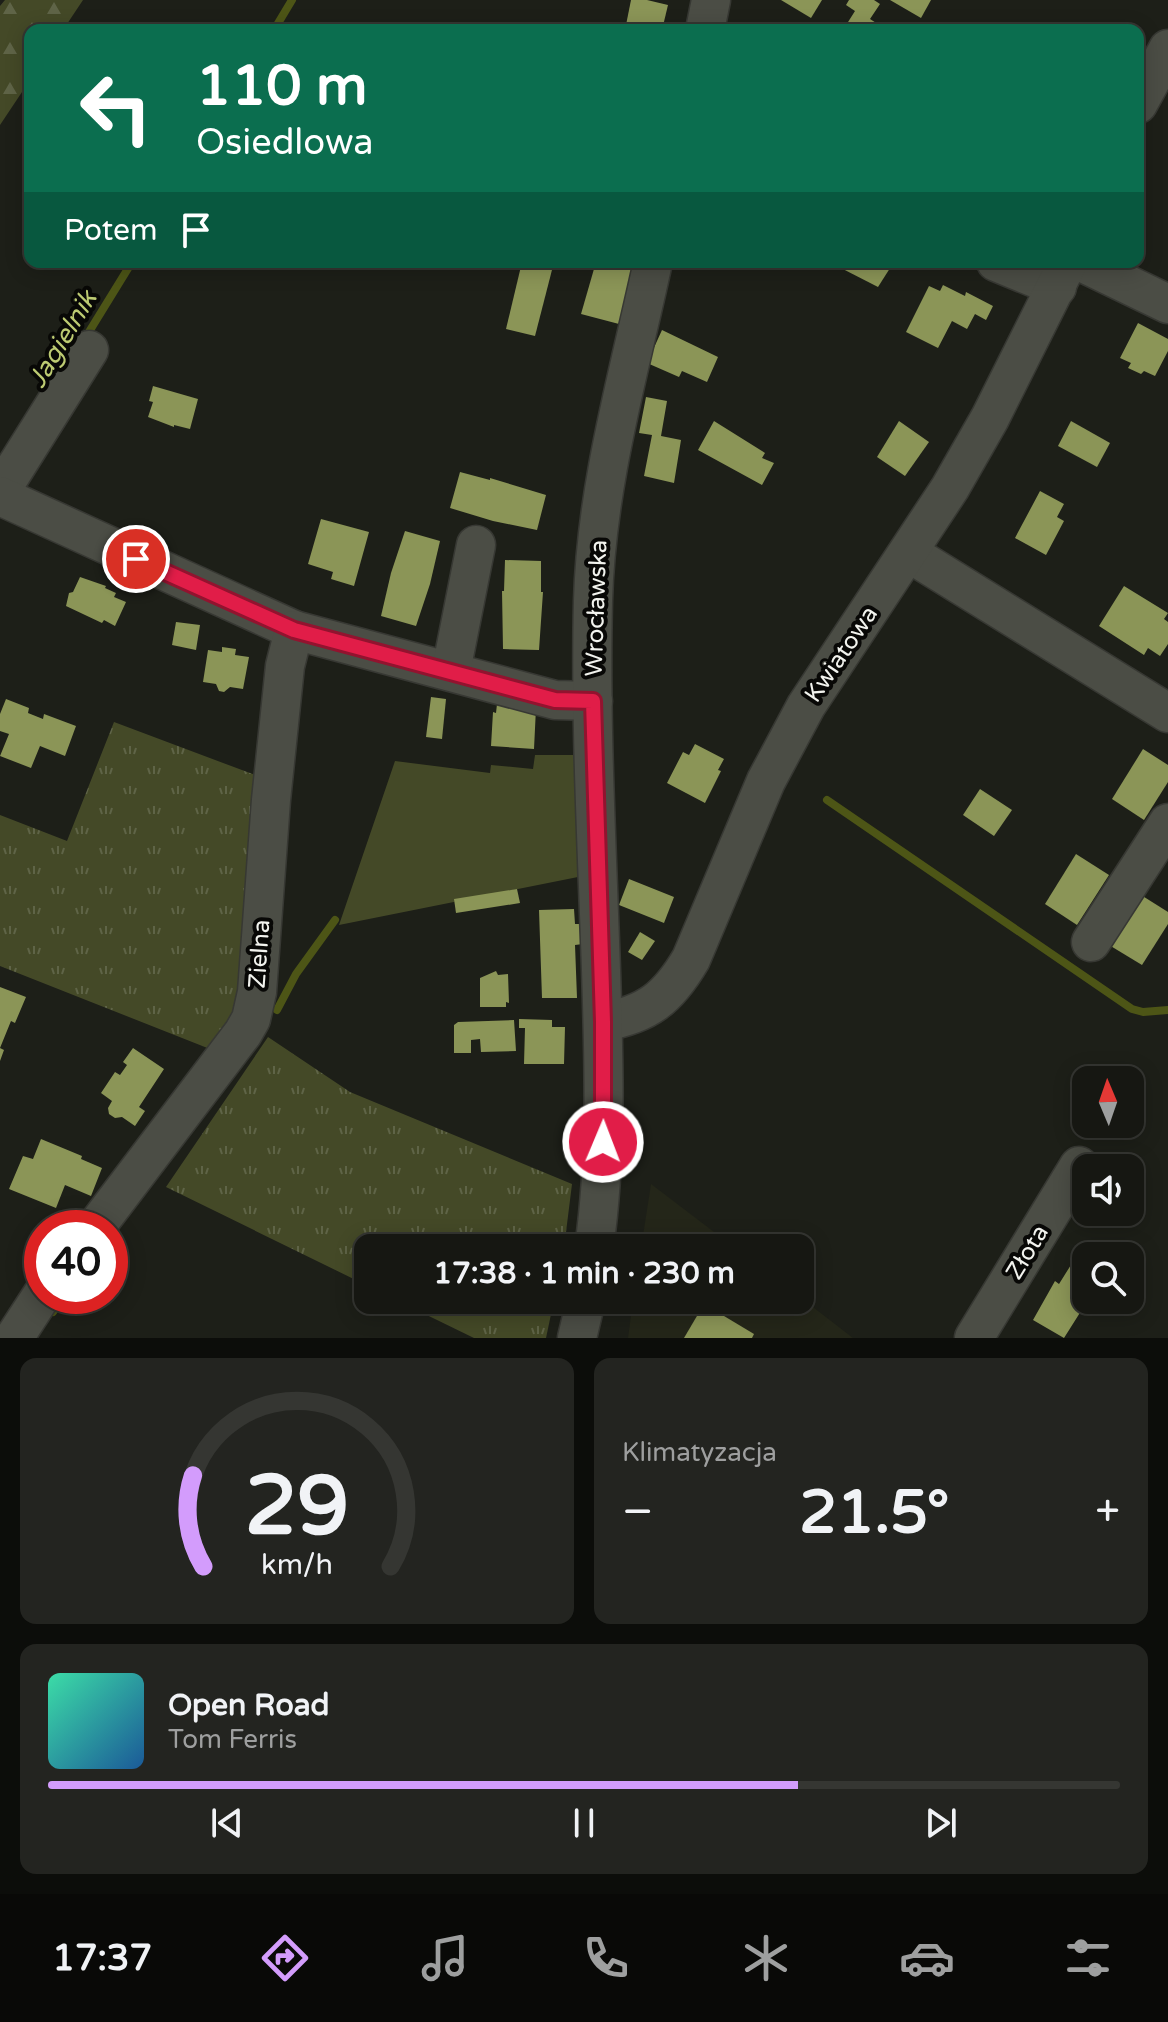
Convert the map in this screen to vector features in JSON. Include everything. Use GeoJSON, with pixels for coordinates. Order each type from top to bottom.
{"type":"FeatureCollection","features":[{"type":"Feature","properties":{"kind":"street"},"geometry":{"type":"LineString","coordinates":[[706,24],[711,0]]}},
{"type":"Feature","properties":{"kind":"street","name":"Wrocławska"},"geometry":{"type":"LineString","coordinates":[[595,1234],[602,1155],[603,1022],[593,601],[599,524],[652,268]]}},
{"type":"Feature","properties":{"kind":"street"},"geometry":{"type":"LineString","coordinates":[[1069,270],[1168,304]]}},
{"type":"Feature","properties":{"kind":"street","name":"Kwiatowa"},"geometry":{"type":"LineString","coordinates":[[603,1022],[644,1011],[663,998],[679,979],[691,959],[784,743],[909,553],[990,418],[1069,270]]}},
{"type":"Feature","properties":{"kind":"street"},"geometry":{"type":"LineString","coordinates":[[89,350],[0,494],[294,630],[555,700],[593,701]]}},
{"type":"Feature","properties":{"kind":"street"},"geometry":{"type":"LineString","coordinates":[[451,671],[476,545]]}},
{"type":"Feature","properties":{"kind":"street"},"geometry":{"type":"LineString","coordinates":[[909,553],[1168,713]]}},
{"type":"Feature","properties":{"kind":"street","name":"Zielna"},"geometry":{"type":"LineString","coordinates":[[109,1210],[234,1046],[251,1019],[257,992],[271,800],[285,666],[294,630]]}},
{"type":"Feature","properties":{"kind":"street"},"geometry":{"type":"LineString","coordinates":[[1091,942],[1168,823]]}},
{"type":"Feature","properties":{"kind":"street","name":"Złota"},"geometry":{"type":"LineString","coordinates":[[974,1338],[1072,1177]]}},
{"type":"Feature","properties":{"kind":"street"},"geometry":{"type":"LineString","coordinates":[[14,1338],[30,1314]]}},
{"type":"Feature","properties":{"kind":"street"},"geometry":{"type":"LineString","coordinates":[[577,1338],[583,1314]]}},
{"type":"Feature","properties":{"kind":"shaded area"},"geometry":{"type":"Polygon","coordinates":[[[651,1184],[717,1234],[643,1234],[651,1184]]]}},
{"type":"Feature","properties":{"kind":"shaded area"},"geometry":{"type":"Polygon","coordinates":[[[814,1308],[853,1338],[628,1338],[631,1314],[814,1314],[814,1308]]]}},
{"type":"Feature","properties":{"kind":"green space"},"geometry":{"type":"Polygon","coordinates":[[[5,0],[83,0],[67,24],[24,24],[24,89],[0,125],[0,6],[5,0]]]}},
{"type":"Feature","properties":{"kind":"green space"},"geometry":{"type":"Polygon","coordinates":[[[114,722],[263,778],[247,998],[215,1051],[0,966],[0,815],[67,841],[114,722]]]}},
{"type":"Feature","properties":{"kind":"green space"},"geometry":{"type":"Polygon","coordinates":[[[535,755],[576,755],[578,877],[339,925],[395,761],[490,773],[491,765],[533,769],[535,755]]]}},
{"type":"Feature","properties":{"kind":"green space"},"geometry":{"type":"Polygon","coordinates":[[[268,1037],[350,1092],[572,1184],[566,1234],[354,1234],[354,1279],[166,1187],[268,1037]]]}},
{"type":"Feature","properties":{"kind":"green space"},"geometry":{"type":"Polygon","coordinates":[[[425,1314],[551,1314],[546,1338],[474,1338],[425,1314]]]}},
{"type":"Feature","properties":{"kind":"building"},"geometry":{"type":"Polygon","coordinates":[[[631,0],[668,5],[663,24],[626,24],[631,0]]]}},
{"type":"Feature","properties":{"kind":"building"},"geometry":{"type":"Polygon","coordinates":[[[781,0],[822,0],[811,18],[781,0]]]}},
{"type":"Feature","properties":{"kind":"building"},"geometry":{"type":"Polygon","coordinates":[[[849,0],[874,0],[880,4],[870,19],[878,24],[847,24],[855,11],[846,5],[849,0]]]}},
{"type":"Feature","properties":{"kind":"building"},"geometry":{"type":"Polygon","coordinates":[[[890,0],[931,0],[921,18],[890,0]]]}},
{"type":"Feature","properties":{"kind":"building"},"geometry":{"type":"Polygon","coordinates":[[[521,268],[552,268],[535,336],[506,329],[521,268]]]}},
{"type":"Feature","properties":{"kind":"building"},"geometry":{"type":"Polygon","coordinates":[[[594,268],[633,268],[619,324],[581,314],[594,268]]]}},
{"type":"Feature","properties":{"kind":"building"},"geometry":{"type":"Polygon","coordinates":[[[841,268],[890,268],[878,287],[841,268]]]}},
{"type":"Feature","properties":{"kind":"building"},"geometry":{"type":"Polygon","coordinates":[[[943,285],[965,296],[966,292],[993,306],[986,320],[975,314],[967,329],[952,321],[938,348],[906,332],[929,286],[940,291],[943,285]]]}},
{"type":"Feature","properties":{"kind":"building"},"geometry":{"type":"Polygon","coordinates":[[[1138,323],[1168,339],[1168,351],[1155,376],[1128,368],[1131,363],[1120,358],[1138,323]]]}},
{"type":"Feature","properties":{"kind":"building"},"geometry":{"type":"Polygon","coordinates":[[[662,330],[718,357],[707,382],[682,371],[679,377],[647,363],[662,330]]]}},
{"type":"Feature","properties":{"kind":"building"},"geometry":{"type":"Polygon","coordinates":[[[153,386],[198,399],[190,429],[174,427],[148,417],[153,402],[149,401],[153,386]]]}},
{"type":"Feature","properties":{"kind":"building"},"geometry":{"type":"Polygon","coordinates":[[[646,397],[667,401],[661,436],[681,440],[674,483],[644,476],[652,435],[639,433],[646,397]]]}},
{"type":"Feature","properties":{"kind":"building"},"geometry":{"type":"Polygon","coordinates":[[[714,421],[765,453],[762,458],[774,463],[762,485],[698,450],[714,421]]]}},
{"type":"Feature","properties":{"kind":"building"},"geometry":{"type":"Polygon","coordinates":[[[899,421],[929,442],[905,476],[877,457],[899,421]]]}},
{"type":"Feature","properties":{"kind":"building"},"geometry":{"type":"Polygon","coordinates":[[[1071,421],[1110,443],[1097,467],[1058,446],[1071,421]]]}},
{"type":"Feature","properties":{"kind":"building"},"geometry":{"type":"Polygon","coordinates":[[[460,472],[546,495],[537,530],[450,508],[460,472]]]}},
{"type":"Feature","properties":{"kind":"building"},"geometry":{"type":"Polygon","coordinates":[[[1040,491],[1064,504],[1057,517],[1064,521],[1046,555],[1015,538],[1040,491]]]}},
{"type":"Feature","properties":{"kind":"building"},"geometry":{"type":"Polygon","coordinates":[[[321,519],[369,532],[354,586],[331,579],[333,572],[308,564],[321,519]]]}},
{"type":"Feature","properties":{"kind":"building"},"geometry":{"type":"Polygon","coordinates":[[[405,531],[440,541],[416,626],[381,616],[405,531]]]}},
{"type":"Feature","properties":{"kind":"building"},"geometry":{"type":"Polygon","coordinates":[[[505,560],[541,561],[543,592],[539,650],[503,649],[505,560]]]}},
{"type":"Feature","properties":{"kind":"building"},"geometry":{"type":"Polygon","coordinates":[[[80,577],[106,586],[116,593],[114,597],[126,602],[115,626],[66,606],[69,593],[73,592],[80,577]]]}},
{"type":"Feature","properties":{"kind":"building"},"geometry":{"type":"Polygon","coordinates":[[[1124,586],[1168,613],[1164,619],[1168,622],[1168,644],[1160,656],[1148,648],[1144,655],[1099,626],[1124,586]]]}},
{"type":"Feature","properties":{"kind":"building"},"geometry":{"type":"Polygon","coordinates":[[[176,622],[200,625],[196,650],[172,645],[176,622]]]}},
{"type":"Feature","properties":{"kind":"building"},"geometry":{"type":"Polygon","coordinates":[[[222,647],[236,649],[235,655],[249,657],[243,689],[230,687],[224,692],[219,691],[216,684],[203,682],[208,650],[222,652],[222,647]]]}},
{"type":"Feature","properties":{"kind":"building"},"geometry":{"type":"Polygon","coordinates":[[[431,697],[446,699],[442,739],[426,737],[431,697]]]}},
{"type":"Feature","properties":{"kind":"building"},"geometry":{"type":"Polygon","coordinates":[[[6,699],[29,708],[28,713],[43,719],[44,714],[76,726],[65,756],[40,746],[31,768],[0,756],[9,734],[0,731],[0,714],[6,699]]]}},
{"type":"Feature","properties":{"kind":"building"},"geometry":{"type":"Polygon","coordinates":[[[497,704],[536,708],[534,749],[491,746],[493,712],[496,713],[497,704]]]}},
{"type":"Feature","properties":{"kind":"building"},"geometry":{"type":"Polygon","coordinates":[[[695,744],[724,759],[705,803],[667,783],[683,752],[689,755],[695,744]]]}},
{"type":"Feature","properties":{"kind":"building"},"geometry":{"type":"Polygon","coordinates":[[[1143,749],[1168,765],[1168,782],[1144,820],[1112,799],[1143,749]]]}},
{"type":"Feature","properties":{"kind":"building"},"geometry":{"type":"Polygon","coordinates":[[[980,789],[1012,810],[994,836],[963,815],[980,789]]]}},
{"type":"Feature","properties":{"kind":"building"},"geometry":{"type":"Polygon","coordinates":[[[1076,854],[1109,875],[1077,925],[1045,904],[1076,854]]]}},
{"type":"Feature","properties":{"kind":"building"},"geometry":{"type":"Polygon","coordinates":[[[629,879],[674,897],[664,923],[619,905],[629,879]]]}},
{"type":"Feature","properties":{"kind":"building"},"geometry":{"type":"Polygon","coordinates":[[[517,889],[520,903],[456,913],[454,899],[517,889]]]}},
{"type":"Feature","properties":{"kind":"building"},"geometry":{"type":"Polygon","coordinates":[[[1141,895],[1168,912],[1168,924],[1142,965],[1109,945],[1141,895]]]}},
{"type":"Feature","properties":{"kind":"building"},"geometry":{"type":"Polygon","coordinates":[[[574,909],[575,924],[582,924],[583,944],[575,945],[577,998],[542,998],[539,910],[574,909]]]}},
{"type":"Feature","properties":{"kind":"building"},"geometry":{"type":"Polygon","coordinates":[[[640,932],[655,941],[642,960],[628,952],[640,932]]]}},
{"type":"Feature","properties":{"kind":"building"},"geometry":{"type":"Polygon","coordinates":[[[496,971],[498,975],[508,974],[509,1003],[506,1002],[506,1007],[480,1007],[480,978],[496,971]]]}},
{"type":"Feature","properties":{"kind":"building"},"geometry":{"type":"Polygon","coordinates":[[[0,987],[26,997],[15,1023],[11,1021],[0,1048],[0,987]]]}},
{"type":"Feature","properties":{"kind":"building"},"geometry":{"type":"Polygon","coordinates":[[[519,1019],[552,1020],[552,1027],[565,1027],[564,1064],[524,1064],[525,1028],[519,1028],[519,1019]]]}},
{"type":"Feature","properties":{"kind":"building"},"geometry":{"type":"Polygon","coordinates":[[[514,1020],[516,1051],[481,1052],[480,1039],[471,1040],[471,1053],[454,1053],[454,1025],[458,1022],[514,1020]]]}},
{"type":"Feature","properties":{"kind":"building"},"geometry":{"type":"Polygon","coordinates":[[[133,1048],[164,1069],[139,1107],[145,1111],[135,1126],[122,1117],[115,1118],[109,1114],[112,1101],[101,1093],[115,1072],[120,1075],[127,1065],[123,1062],[133,1048]]]}},
{"type":"Feature","properties":{"kind":"building"},"geometry":{"type":"Polygon","coordinates":[[[41,1139],[102,1168],[91,1196],[65,1185],[56,1208],[9,1189],[23,1156],[33,1159],[41,1139]]]}},
{"type":"Feature","properties":{"kind":"building"},"geometry":{"type":"Polygon","coordinates":[[[1072,1263],[1072,1314],[1079,1314],[1064,1338],[1033,1320],[1055,1281],[1059,1284],[1072,1263]]]}},
{"type":"Feature","properties":{"kind":"building"},"geometry":{"type":"Polygon","coordinates":[[[698,1314],[721,1314],[754,1334],[752,1338],[684,1338],[698,1314]]]}},
{"type":"Feature","properties":{"kind":"waterway","name":"Jagielnik"},"geometry":{"type":"LineString","coordinates":[[278,24],[292,0]]}},
{"type":"Feature","properties":{"kind":"waterway","name":"Jagielnik"},"geometry":{"type":"LineString","coordinates":[[84,340],[128,268]]}},
{"type":"Feature","properties":{"kind":"waterway"},"geometry":{"type":"LineString","coordinates":[[827,800],[1132,1009],[1143,1012],[1168,1010]]}},
{"type":"Feature","properties":{"kind":"waterway"},"geometry":{"type":"LineString","coordinates":[[277,1010],[296,974],[335,920]]}},
{"type":"Feature","properties":{"kind":"route"},"geometry":{"type":"LineString","coordinates":[[136,559],[294,630],[555,700],[593,701],[603,1022],[603,1142]]}}]}
